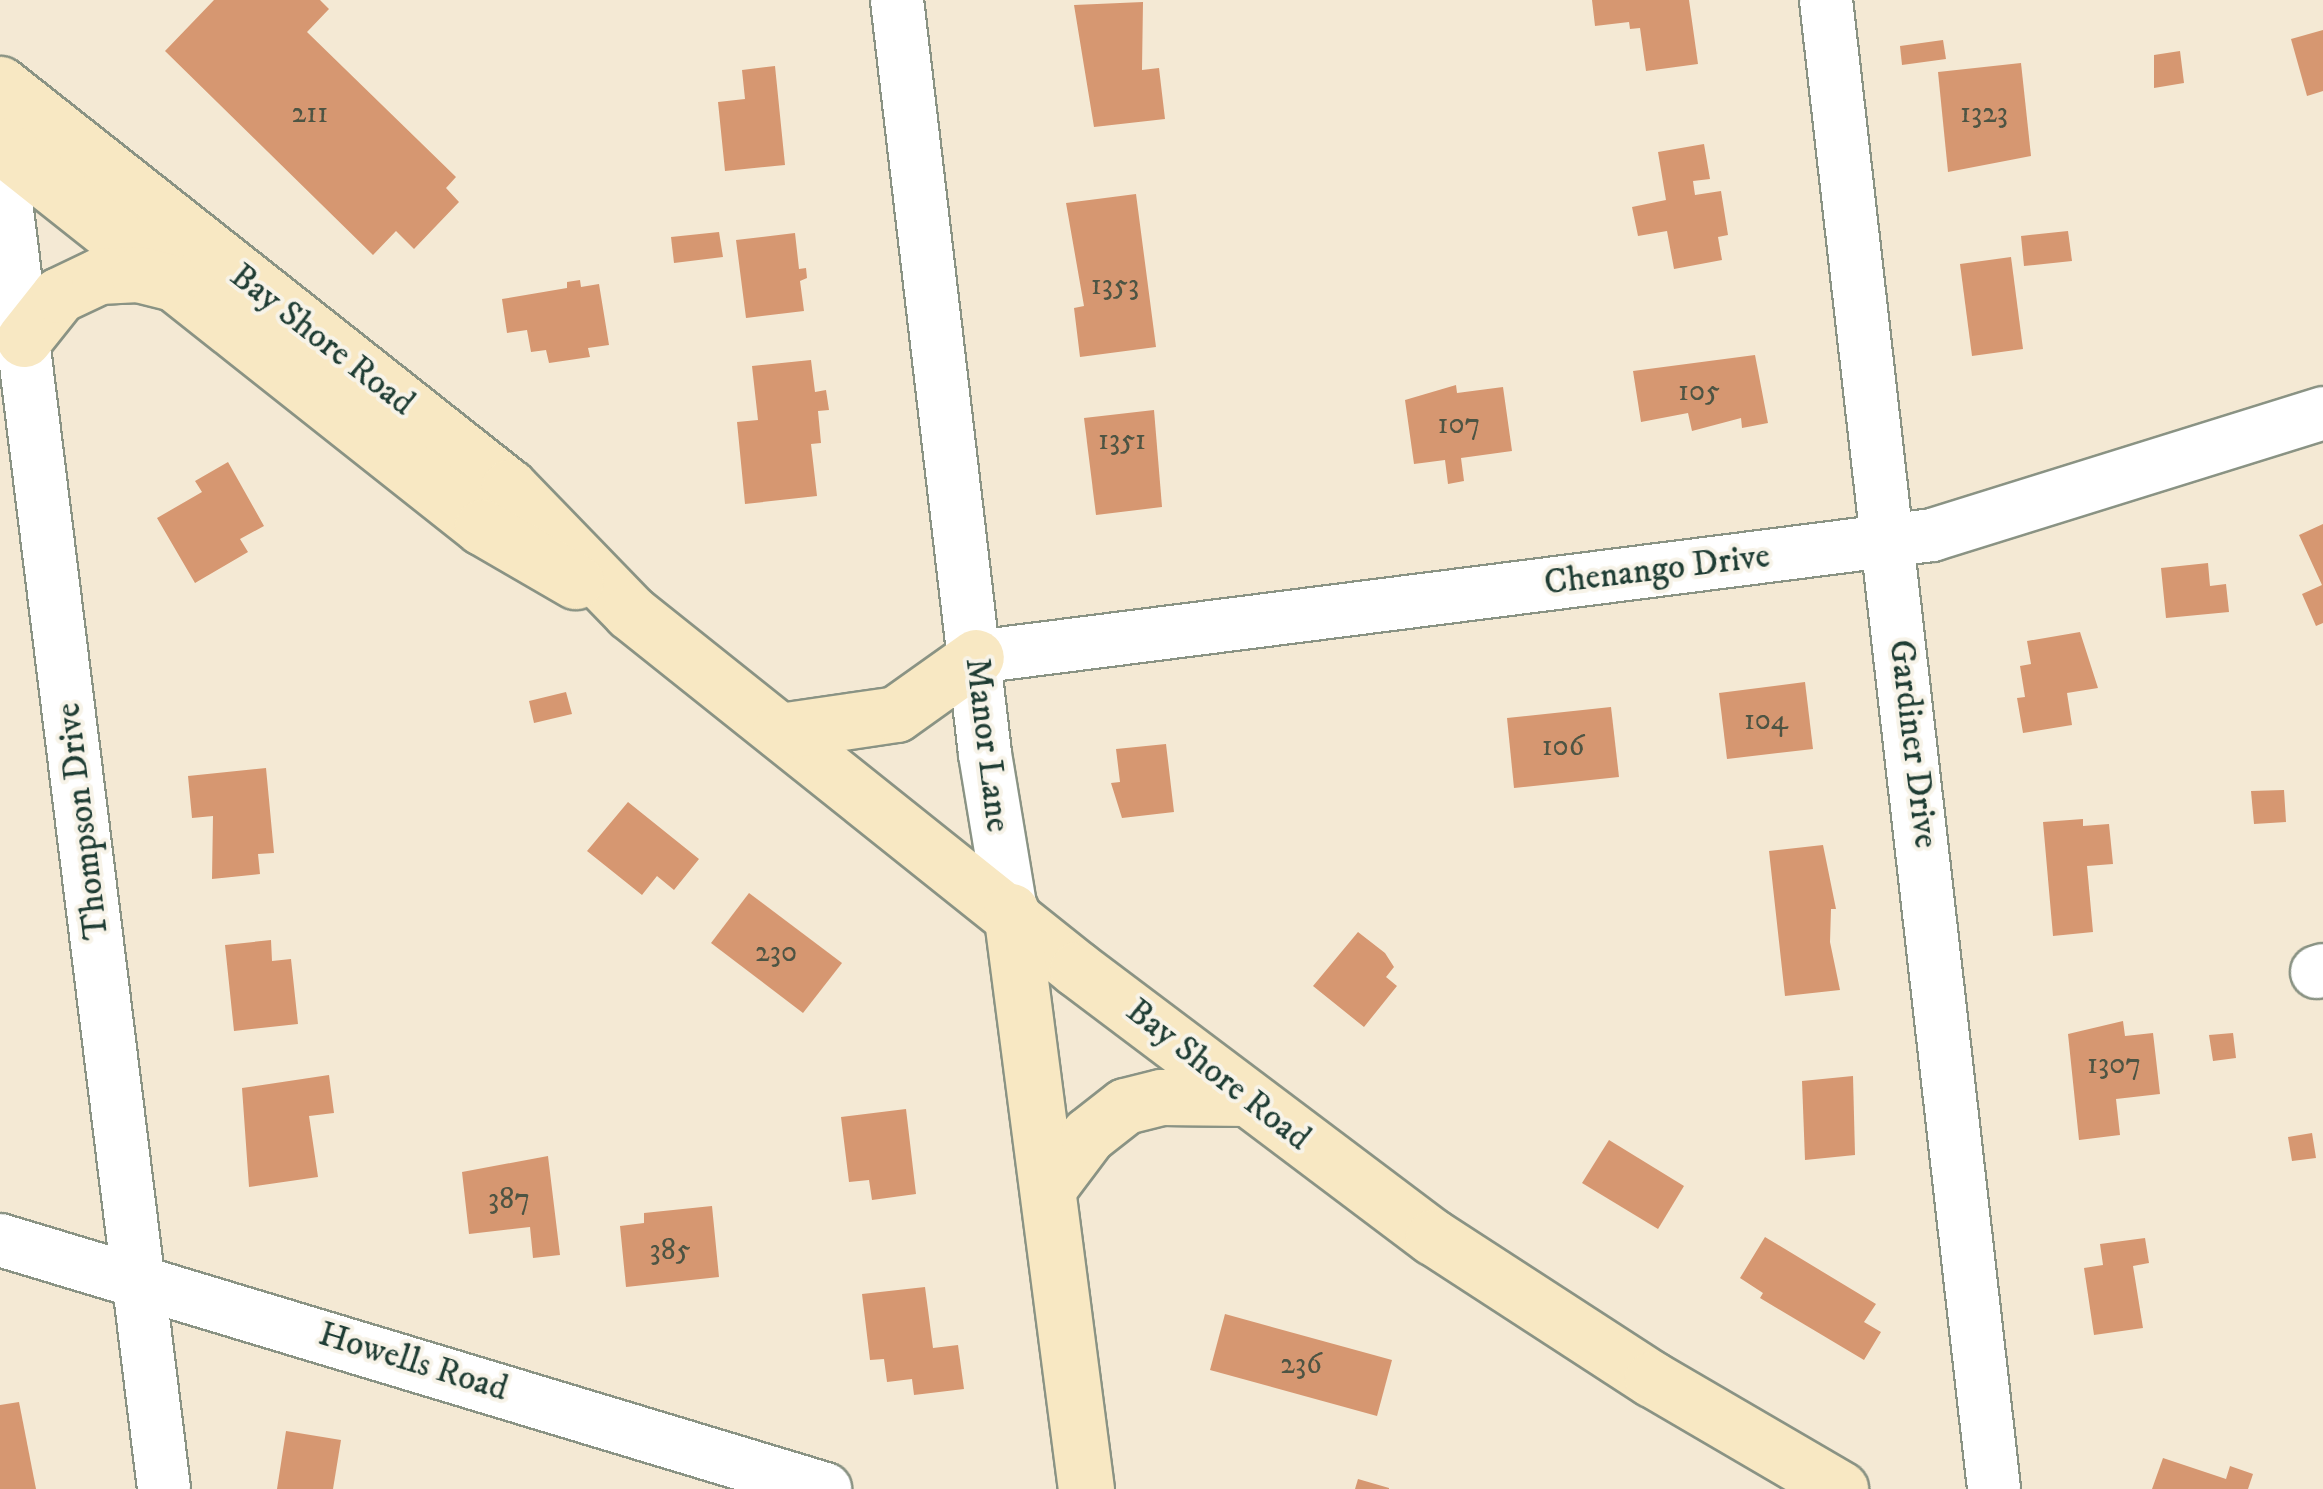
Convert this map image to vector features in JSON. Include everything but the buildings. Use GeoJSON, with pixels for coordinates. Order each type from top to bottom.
{"type":"FeatureCollection","features":[{"type":"Feature","properties":{"kind":"main road","name":"Bay Shore Road"},"geometry":{"type":"LineString","coordinates":[[0,84],[509,487],[630,612],[1248,1098],[1476,1265],[1840,1489]]}},
{"type":"Feature","properties":{"kind":"main road","name":"Bay Shore Road"},"geometry":{"type":"LineString","coordinates":[[0,149],[482,528],[630,612]]}},
{"type":"Feature","properties":{"kind":"main road"},"geometry":{"type":"LineString","coordinates":[[24,338],[60,295],[86,280],[118,273],[170,282]]}},
{"type":"Feature","properties":{"kind":"main road"},"geometry":{"type":"LineString","coordinates":[[780,731],[896,714],[976,656]]}},
{"type":"Feature","properties":{"kind":"main road","name":"Manor Lane"},"geometry":{"type":"LineString","coordinates":[[1011,912],[1086,1489]]}},
{"type":"Feature","properties":{"kind":"main road"},"geometry":{"type":"LineString","coordinates":[[1049,1187],[1088,1135],[1125,1106],[1162,1097],[1248,1098]]}},
{"type":"Feature","properties":{"kind":"street","name":"Manor Lane"},"geometry":{"type":"LineString","coordinates":[[898,0],[976,656],[1011,912]]}},
{"type":"Feature","properties":{"kind":"street","name":"Gardiner Drive"},"geometry":{"type":"LineString","coordinates":[[1826,0],[1994,1489]]}},
{"type":"Feature","properties":{"kind":"street","name":"Thompson Drive"},"geometry":{"type":"LineString","coordinates":[[0,149],[164,1489]]}},
{"type":"Feature","properties":{"kind":"street","name":"Chenango Drive"},"geometry":{"type":"LineString","coordinates":[[976,656],[1932,535],[2323,413]]}},
{"type":"Feature","properties":{"kind":"street","name":"Howells Road"},"geometry":{"type":"LineString","coordinates":[[0,1240],[138,1277],[825,1489]]}}]}
